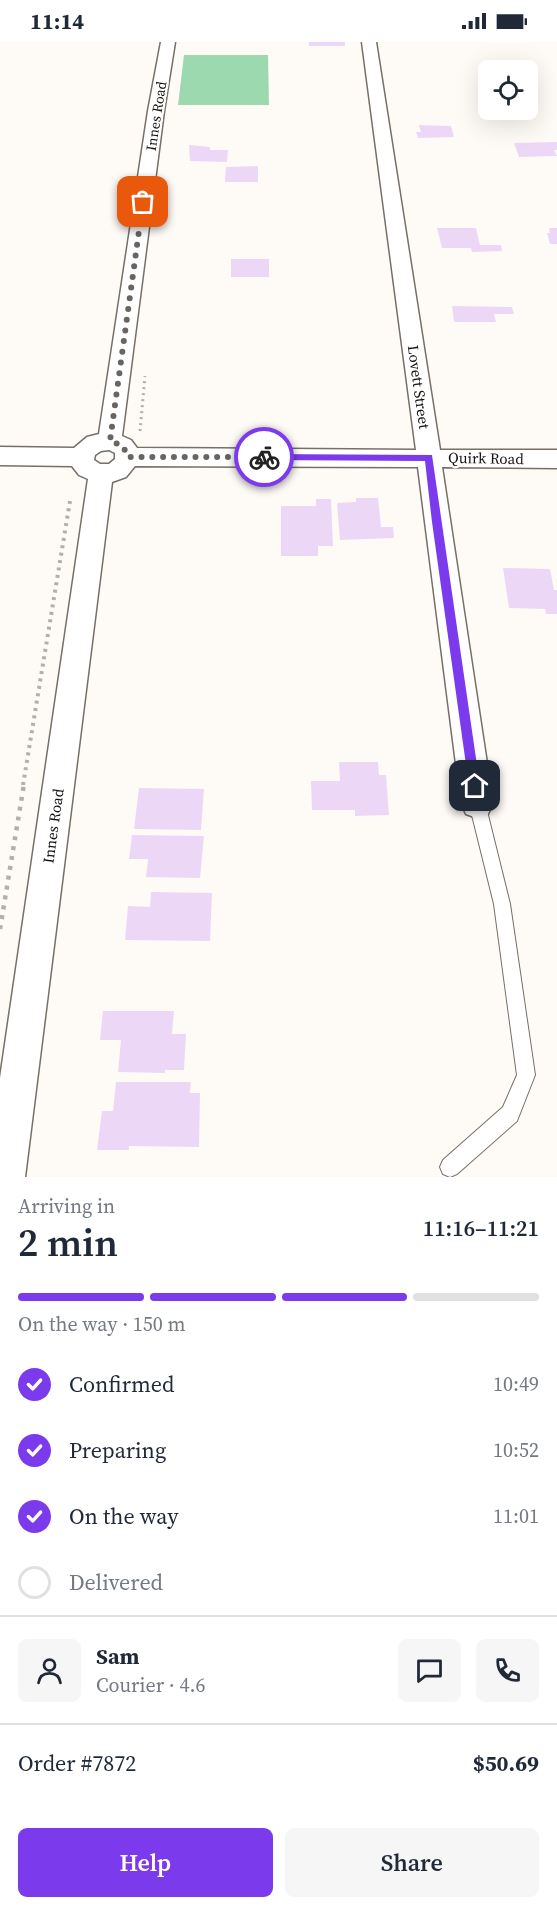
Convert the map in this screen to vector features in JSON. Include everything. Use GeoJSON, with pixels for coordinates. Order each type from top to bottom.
{"type":"FeatureCollection","features":[{"type":"Feature","properties":{"kind":"street","name":"Innes Road"},"geometry":{"type":"LineString","coordinates":[[110,441],[156,111],[168,42]]}},
{"type":"Feature","properties":{"kind":"street","name":"Lovett Street"},"geometry":{"type":"LineString","coordinates":[[369,42],[477,803]]}},
{"type":"Feature","properties":{"kind":"street"},"geometry":{"type":"LineString","coordinates":[[0,456],[92,466],[109,474],[122,467],[128,457],[123,446],[110,441],[95,443],[89,447],[92,466]]}},
{"type":"Feature","properties":{"kind":"street","name":"Quirk Road"},"geometry":{"type":"LineString","coordinates":[[128,457],[557,459]]}},
{"type":"Feature","properties":{"kind":"street","name":"Innes Road"},"geometry":{"type":"LineString","coordinates":[[6,1177],[92,466]]}},
{"type":"Feature","properties":{"kind":"lane"},"geometry":{"type":"LineString","coordinates":[[450,1167],[510,1114],[526,1075],[502,904],[477,803]]}},
{"type":"Feature","properties":{"kind":"path"},"geometry":{"type":"LineString","coordinates":[[0,929],[71,490]]}},
{"type":"Feature","properties":{"kind":"green space"},"geometry":{"type":"Polygon","coordinates":[[[184,55],[268,55],[269,105],[178,105],[184,55]]]}},
{"type":"Feature","properties":{"kind":"building"},"geometry":{"type":"Polygon","coordinates":[[[309,42],[345,42],[345,46],[309,46],[309,42]]]}},
{"type":"Feature","properties":{"kind":"building"},"geometry":{"type":"Polygon","coordinates":[[[419,125],[451,126],[454,137],[418,138],[416,132],[421,132],[419,125]]]}},
{"type":"Feature","properties":{"kind":"building"},"geometry":{"type":"Polygon","coordinates":[[[557,142],[557,150],[554,150],[557,156],[519,157],[514,143],[557,142]]]}},
{"type":"Feature","properties":{"kind":"building"},"geometry":{"type":"Polygon","coordinates":[[[189,145],[210,147],[210,150],[228,150],[227,162],[190,161],[189,145]]]}},
{"type":"Feature","properties":{"kind":"building"},"geometry":{"type":"Polygon","coordinates":[[[258,166],[258,182],[225,182],[226,167],[258,166]]]}},
{"type":"Feature","properties":{"kind":"building"},"geometry":{"type":"Polygon","coordinates":[[[437,228],[476,228],[480,245],[501,245],[502,251],[472,252],[471,248],[442,248],[437,228]]]}},
{"type":"Feature","properties":{"kind":"building"},"geometry":{"type":"Polygon","coordinates":[[[549,228],[557,228],[557,244],[550,244],[547,233],[550,233],[549,228]]]}},
{"type":"Feature","properties":{"kind":"building"},"geometry":{"type":"Polygon","coordinates":[[[231,259],[269,259],[269,277],[231,277],[231,259]]]}},
{"type":"Feature","properties":{"kind":"building"},"geometry":{"type":"Polygon","coordinates":[[[452,306],[512,307],[514,314],[494,314],[496,322],[454,322],[452,306]]]}},
{"type":"Feature","properties":{"kind":"building"},"geometry":{"type":"Polygon","coordinates":[[[356,498],[378,498],[381,527],[393,527],[394,538],[340,540],[337,503],[356,502],[356,498]]]}},
{"type":"Feature","properties":{"kind":"building"},"geometry":{"type":"Polygon","coordinates":[[[316,499],[331,499],[333,546],[318,546],[318,556],[281,556],[281,506],[316,506],[316,499]]]}},
{"type":"Feature","properties":{"kind":"building"},"geometry":{"type":"Polygon","coordinates":[[[503,568],[550,569],[554,590],[557,590],[557,614],[546,614],[545,609],[509,608],[503,568]]]}},
{"type":"Feature","properties":{"kind":"building"},"geometry":{"type":"Polygon","coordinates":[[[339,762],[378,762],[379,775],[386,775],[389,815],[355,816],[355,810],[312,810],[311,781],[340,781],[339,762]]]}},
{"type":"Feature","properties":{"kind":"building"},"geometry":{"type":"Polygon","coordinates":[[[139,788],[204,789],[201,830],[134,829],[139,788]]]}},
{"type":"Feature","properties":{"kind":"building"},"geometry":{"type":"Polygon","coordinates":[[[132,835],[204,836],[200,878],[146,877],[148,859],[129,859],[132,835]]]}},
{"type":"Feature","properties":{"kind":"building"},"geometry":{"type":"Polygon","coordinates":[[[151,892],[212,893],[210,941],[125,940],[128,906],[150,907],[151,892]]]}},
{"type":"Feature","properties":{"kind":"building"},"geometry":{"type":"Polygon","coordinates":[[[103,1011],[174,1011],[172,1034],[186,1034],[184,1070],[165,1070],[165,1073],[118,1072],[121,1040],[100,1040],[103,1011]]]}},
{"type":"Feature","properties":{"kind":"building"},"geometry":{"type":"Polygon","coordinates":[[[116,1082],[191,1082],[190,1093],[200,1093],[199,1147],[129,1146],[129,1150],[97,1150],[102,1111],[113,1111],[116,1082]]]}},
{"type":"Feature","properties":{"kind":"way so far"},"geometry":{"type":"LineString","coordinates":[[143,202],[110,441],[123,446],[128,457],[264,457]]}},
{"type":"Feature","properties":{"kind":"route"},"geometry":{"type":"LineString","coordinates":[[264,457],[429,457],[436,522],[475,786]]}}]}
